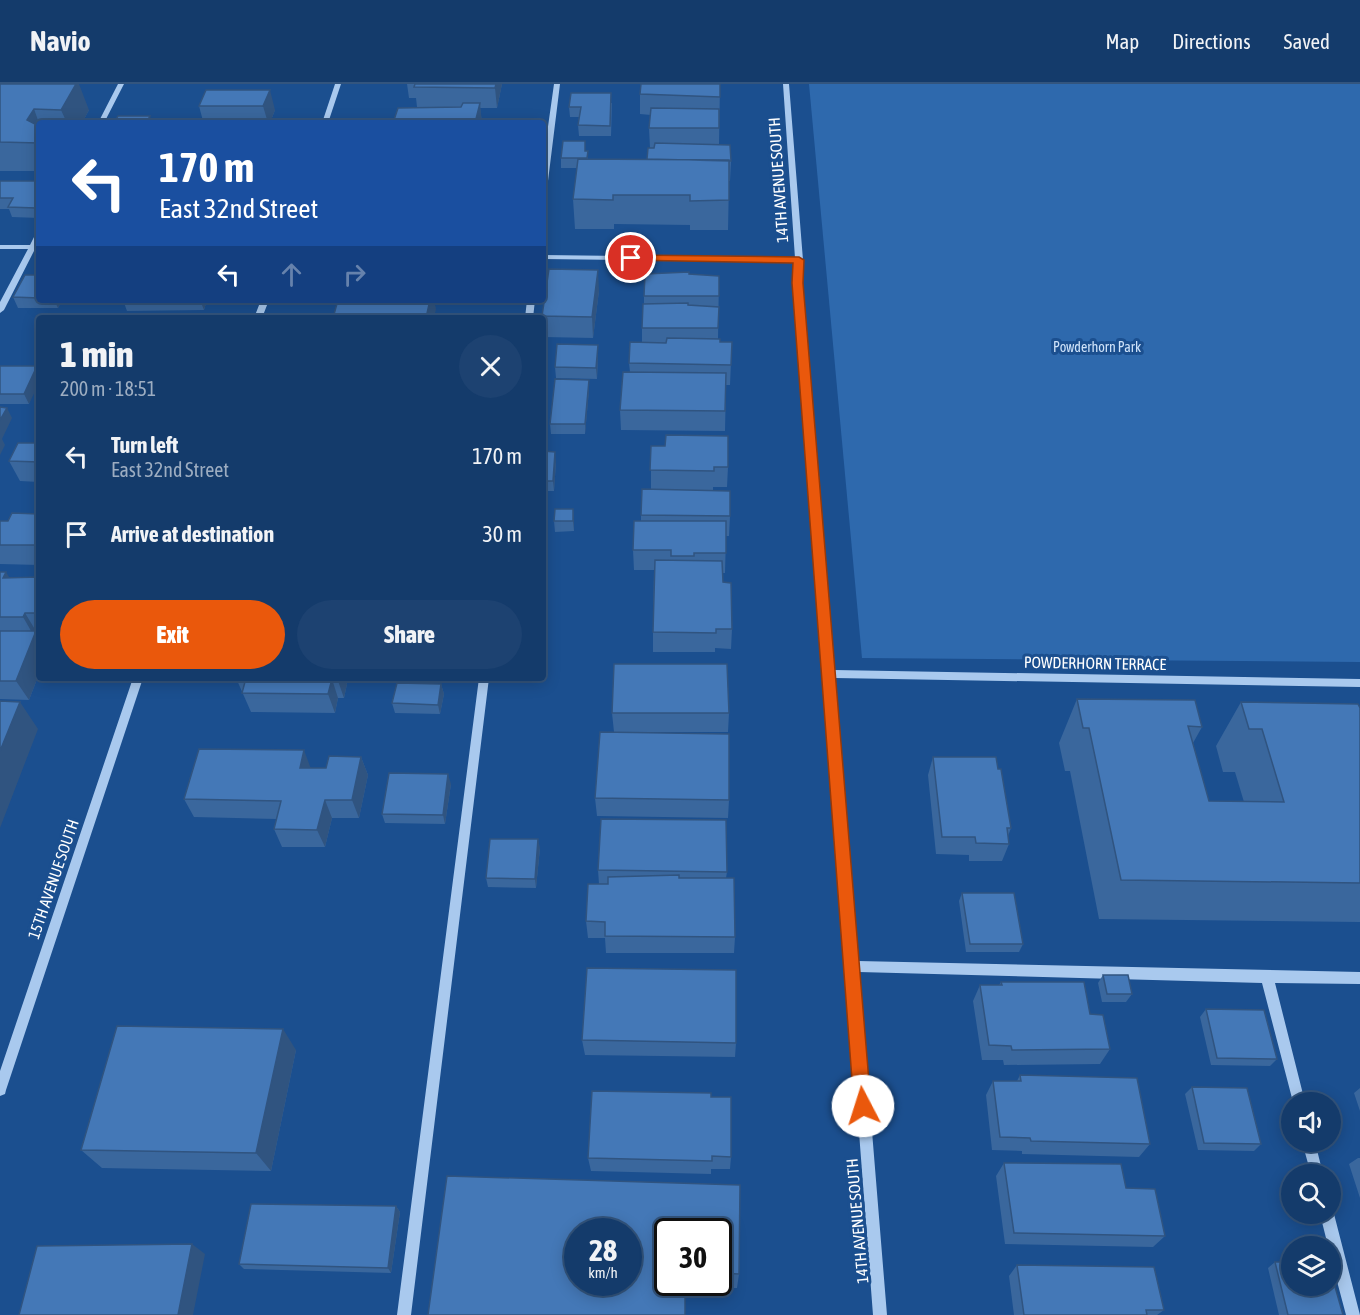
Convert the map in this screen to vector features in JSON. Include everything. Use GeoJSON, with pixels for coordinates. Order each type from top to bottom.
{"type":"FeatureCollection","features":[{"type":"Feature","properties":{"kind":"street"},"geometry":{"type":"LineString","coordinates":[[102,120],[121,84]]}},
{"type":"Feature","properties":{"kind":"street"},"geometry":{"type":"LineString","coordinates":[[326,120],[338,84]]}},
{"type":"Feature","properties":{"kind":"street"},"geometry":{"type":"LineString","coordinates":[[546,166],[557,84]]}},
{"type":"Feature","properties":{"kind":"street","name":"14TH AVENUE SOUTH"},"geometry":{"type":"LineString","coordinates":[[786,84],[799,260],[798,283],[880,1315]]}},
{"type":"Feature","properties":{"kind":"street"},"geometry":{"type":"LineString","coordinates":[[0,247],[36,247],[0,310]]}},
{"type":"Feature","properties":{"kind":"street"},"geometry":{"type":"LineString","coordinates":[[546,257],[799,260]]}},
{"type":"Feature","properties":{"kind":"street","name":"POWDERHORN TERRACE"},"geometry":{"type":"LineString","coordinates":[[830,674],[1360,683]]}},
{"type":"Feature","properties":{"kind":"street","name":"15TH AVENUE SOUTH"},"geometry":{"type":"LineString","coordinates":[[0,1090],[137,681]]}},
{"type":"Feature","properties":{"kind":"street"},"geometry":{"type":"LineString","coordinates":[[404,1315],[484,681]]}},
{"type":"Feature","properties":{"kind":"street"},"geometry":{"type":"LineString","coordinates":[[852,966],[1360,978]]}},
{"type":"Feature","properties":{"kind":"street"},"geometry":{"type":"LineString","coordinates":[[1267,977],[1296,1092]]}},
{"type":"Feature","properties":{"kind":"street"},"geometry":{"type":"LineString","coordinates":[[1330,1224],[1353,1315]]}},
{"type":"Feature","properties":{"kind":"green space","name":"Powderhorn Park"},"geometry":{"type":"Polygon","coordinates":[[[809,84],[1360,84],[1360,662],[862,658],[809,84]]]}},
{"type":"Feature","properties":{"kind":"building"},"geometry":{"type":"Polygon","coordinates":[[[0,84],[76,84],[61,110],[34,109],[27,120],[36,124],[36,143],[0,142],[0,84]]]}},
{"type":"Feature","properties":{"kind":"building"},"geometry":{"type":"Polygon","coordinates":[[[415,84],[496,84],[495,88],[414,87],[415,84]]]}},
{"type":"Feature","properties":{"kind":"building"},"geometry":{"type":"Polygon","coordinates":[[[641,84],[720,84],[720,97],[640,94],[641,84]]]}},
{"type":"Feature","properties":{"kind":"building"},"geometry":{"type":"Polygon","coordinates":[[[206,90],[270,90],[263,106],[199,106],[206,90]]]}},
{"type":"Feature","properties":{"kind":"building"},"geometry":{"type":"Polygon","coordinates":[[[571,93],[611,93],[610,126],[578,125],[581,107],[569,107],[571,93]]]}},
{"type":"Feature","properties":{"kind":"building"},"geometry":{"type":"Polygon","coordinates":[[[463,103],[480,103],[476,120],[394,120],[398,108],[461,107],[463,103]]]}},
{"type":"Feature","properties":{"kind":"building"},"geometry":{"type":"Polygon","coordinates":[[[651,108],[719,109],[719,128],[649,128],[651,108]]]}},
{"type":"Feature","properties":{"kind":"building"},"geometry":{"type":"Polygon","coordinates":[[[118,116],[150,116],[148,120],[116,120],[118,116]]]}},
{"type":"Feature","properties":{"kind":"building"},"geometry":{"type":"Polygon","coordinates":[[[563,141],[585,141],[585,151],[588,151],[587,158],[561,158],[563,141]]]}},
{"type":"Feature","properties":{"kind":"building"},"geometry":{"type":"Polygon","coordinates":[[[655,143],[730,145],[731,161],[647,159],[648,148],[654,148],[655,143]]]}},
{"type":"Feature","properties":{"kind":"building"},"geometry":{"type":"Polygon","coordinates":[[[578,159],[729,160],[729,200],[690,201],[690,195],[613,195],[613,200],[573,199],[578,159]]]}},
{"type":"Feature","properties":{"kind":"building"},"geometry":{"type":"Polygon","coordinates":[[[0,181],[36,181],[36,208],[8,207],[13,198],[0,198],[0,181]]]}},
{"type":"Feature","properties":{"kind":"building"},"geometry":{"type":"Polygon","coordinates":[[[549,269],[598,270],[592,317],[542,315],[544,303],[546,303],[549,269]]]}},
{"type":"Feature","properties":{"kind":"building"},"geometry":{"type":"Polygon","coordinates":[[[689,272],[689,274],[719,276],[719,296],[644,296],[645,274],[689,272]]]}},
{"type":"Feature","properties":{"kind":"building"},"geometry":{"type":"Polygon","coordinates":[[[25,275],[36,275],[36,298],[13,297],[25,275]]]}},
{"type":"Feature","properties":{"kind":"building"},"geometry":{"type":"Polygon","coordinates":[[[337,303],[429,303],[427,315],[334,315],[337,303]]]}},
{"type":"Feature","properties":{"kind":"building"},"geometry":{"type":"Polygon","coordinates":[[[688,303],[688,305],[719,307],[718,328],[642,328],[643,304],[688,303]]]}},
{"type":"Feature","properties":{"kind":"building"},"geometry":{"type":"Polygon","coordinates":[[[473,314],[508,314],[508,315],[473,314]]]}},
{"type":"Feature","properties":{"kind":"building"},"geometry":{"type":"Polygon","coordinates":[[[667,338],[720,339],[720,342],[732,342],[731,365],[629,363],[630,342],[666,343],[667,338]]]}},
{"type":"Feature","properties":{"kind":"building"},"geometry":{"type":"Polygon","coordinates":[[[557,344],[598,345],[596,368],[555,367],[557,344]]]}},
{"type":"Feature","properties":{"kind":"building"},"geometry":{"type":"Polygon","coordinates":[[[0,366],[36,366],[24,394],[0,394],[0,366]]]}},
{"type":"Feature","properties":{"kind":"building"},"geometry":{"type":"Polygon","coordinates":[[[623,372],[726,373],[725,411],[620,410],[623,372]]]}},
{"type":"Feature","properties":{"kind":"building"},"geometry":{"type":"Polygon","coordinates":[[[555,379],[589,380],[585,424],[550,424],[555,379]]]}},
{"type":"Feature","properties":{"kind":"building"},"geometry":{"type":"Polygon","coordinates":[[[0,407],[7,408],[0,420],[0,407]]]}},
{"type":"Feature","properties":{"kind":"building"},"geometry":{"type":"Polygon","coordinates":[[[666,435],[728,436],[728,467],[714,467],[714,471],[650,470],[651,446],[665,446],[666,435]]]}},
{"type":"Feature","properties":{"kind":"building"},"geometry":{"type":"Polygon","coordinates":[[[18,443],[36,443],[36,462],[9,461],[18,443]]]}},
{"type":"Feature","properties":{"kind":"building"},"geometry":{"type":"Polygon","coordinates":[[[546,451],[555,452],[553,481],[546,481],[546,451]]]}},
{"type":"Feature","properties":{"kind":"building"},"geometry":{"type":"Polygon","coordinates":[[[642,489],[730,491],[730,516],[641,515],[642,489]]]}},
{"type":"Feature","properties":{"kind":"building"},"geometry":{"type":"Polygon","coordinates":[[[555,509],[573,509],[573,521],[554,521],[555,509]]]}},
{"type":"Feature","properties":{"kind":"building"},"geometry":{"type":"Polygon","coordinates":[[[12,513],[36,514],[36,545],[0,545],[0,521],[8,521],[12,513]]]}},
{"type":"Feature","properties":{"kind":"building"},"geometry":{"type":"Polygon","coordinates":[[[634,521],[726,521],[726,553],[671,556],[671,550],[633,550],[634,521]]]}},
{"type":"Feature","properties":{"kind":"building"},"geometry":{"type":"Polygon","coordinates":[[[655,560],[722,561],[723,582],[731,583],[732,629],[716,629],[716,633],[653,632],[655,560]]]}},
{"type":"Feature","properties":{"kind":"building"},"geometry":{"type":"Polygon","coordinates":[[[0,572],[6,572],[3,578],[36,577],[36,613],[25,613],[23,617],[0,617],[0,572]]]}},
{"type":"Feature","properties":{"kind":"building"},"geometry":{"type":"Polygon","coordinates":[[[0,631],[36,631],[16,681],[0,681],[0,631]]]}},
{"type":"Feature","properties":{"kind":"building"},"geometry":{"type":"Polygon","coordinates":[[[614,664],[727,664],[729,713],[612,713],[614,664]]]}},
{"type":"Feature","properties":{"kind":"building"},"geometry":{"type":"Polygon","coordinates":[[[245,681],[331,681],[328,694],[242,693],[245,681]]]}},
{"type":"Feature","properties":{"kind":"building"},"geometry":{"type":"Polygon","coordinates":[[[397,683],[441,684],[438,705],[392,703],[397,683]]]}},
{"type":"Feature","properties":{"kind":"building"},"geometry":{"type":"Polygon","coordinates":[[[1077,699],[1195,700],[1202,727],[1188,726],[1209,801],[1284,802],[1262,729],[1249,729],[1241,702],[1358,704],[1360,708],[1360,883],[1121,880],[1089,728],[1083,728],[1077,699]]]}},
{"type":"Feature","properties":{"kind":"building"},"geometry":{"type":"Polygon","coordinates":[[[0,701],[20,702],[0,751],[0,701]]]}},
{"type":"Feature","properties":{"kind":"building"},"geometry":{"type":"Polygon","coordinates":[[[600,732],[729,734],[729,800],[595,798],[600,732]]]}},
{"type":"Feature","properties":{"kind":"building"},"geometry":{"type":"Polygon","coordinates":[[[199,749],[304,750],[300,768],[326,768],[329,756],[361,757],[352,800],[325,800],[317,830],[274,829],[281,801],[184,799],[199,749]]]}},
{"type":"Feature","properties":{"kind":"building"},"geometry":{"type":"Polygon","coordinates":[[[933,757],[996,757],[998,769],[1001,769],[1011,828],[1007,828],[1009,844],[976,843],[975,837],[942,837],[933,757]]]}},
{"type":"Feature","properties":{"kind":"building"},"geometry":{"type":"Polygon","coordinates":[[[389,773],[448,774],[443,815],[382,814],[389,773]]]}},
{"type":"Feature","properties":{"kind":"building"},"geometry":{"type":"Polygon","coordinates":[[[601,819],[726,820],[727,872],[598,870],[601,819]]]}},
{"type":"Feature","properties":{"kind":"building"},"geometry":{"type":"Polygon","coordinates":[[[490,839],[538,839],[535,879],[486,878],[490,839]]]}},
{"type":"Feature","properties":{"kind":"building"},"geometry":{"type":"Polygon","coordinates":[[[679,875],[679,878],[734,878],[735,937],[605,936],[605,922],[586,921],[588,884],[608,884],[608,877],[679,875]]]}},
{"type":"Feature","properties":{"kind":"building"},"geometry":{"type":"Polygon","coordinates":[[[962,893],[1014,893],[1023,944],[970,944],[962,893]]]}},
{"type":"Feature","properties":{"kind":"building"},"geometry":{"type":"Polygon","coordinates":[[[587,968],[736,970],[736,1043],[582,1040],[587,968]]]}},
{"type":"Feature","properties":{"kind":"building"},"geometry":{"type":"Polygon","coordinates":[[[1103,975],[1128,975],[1132,994],[1107,994],[1103,975]]]}},
{"type":"Feature","properties":{"kind":"building"},"geometry":{"type":"Polygon","coordinates":[[[1001,982],[1084,982],[1090,1014],[1103,1015],[1110,1049],[1012,1050],[1011,1046],[989,1045],[980,985],[1002,985],[1001,982]]]}},
{"type":"Feature","properties":{"kind":"building"},"geometry":{"type":"Polygon","coordinates":[[[1206,1009],[1264,1010],[1277,1059],[1217,1058],[1206,1009]]]}},
{"type":"Feature","properties":{"kind":"building"},"geometry":{"type":"Polygon","coordinates":[[[117,1026],[283,1029],[256,1153],[81,1150],[117,1026]]]}},
{"type":"Feature","properties":{"kind":"building"},"geometry":{"type":"Polygon","coordinates":[[[1020,1075],[1137,1078],[1150,1144],[1031,1141],[1030,1138],[1000,1137],[993,1081],[1021,1081],[1020,1075]]]}},
{"type":"Feature","properties":{"kind":"building"},"geometry":{"type":"Polygon","coordinates":[[[1192,1087],[1247,1088],[1261,1144],[1204,1143],[1192,1087]]]}},
{"type":"Feature","properties":{"kind":"building"},"geometry":{"type":"Polygon","coordinates":[[[592,1091],[711,1093],[711,1097],[731,1097],[731,1157],[712,1156],[712,1161],[588,1158],[592,1091]]]}},
{"type":"Feature","properties":{"kind":"building"},"geometry":{"type":"Polygon","coordinates":[[[1004,1163],[1121,1164],[1126,1188],[1155,1189],[1165,1236],[1014,1233],[1004,1163]]]}},
{"type":"Feature","properties":{"kind":"building"},"geometry":{"type":"Polygon","coordinates":[[[447,1176],[740,1185],[739,1274],[732,1274],[732,1218],[654,1218],[654,1296],[685,1296],[685,1315],[428,1315],[447,1176]]]}},
{"type":"Feature","properties":{"kind":"building"},"geometry":{"type":"Polygon","coordinates":[[[251,1204],[396,1206],[388,1268],[239,1264],[251,1204]]]}},
{"type":"Feature","properties":{"kind":"building"},"geometry":{"type":"Polygon","coordinates":[[[192,1244],[178,1315],[19,1315],[37,1246],[192,1244]]]}},
{"type":"Feature","properties":{"kind":"building"},"geometry":{"type":"Polygon","coordinates":[[[1275,1262],[1281,1262],[1281,1286],[1275,1262]]]}},
{"type":"Feature","properties":{"kind":"building"},"geometry":{"type":"Polygon","coordinates":[[[1017,1265],[1154,1267],[1164,1310],[1146,1310],[1147,1315],[1024,1315],[1017,1265]]]}},
{"type":"Feature","properties":{"kind":"building"},"geometry":{"type":"Polygon","coordinates":[[[1283,1296],[1338,1296],[1343,1315],[1288,1315],[1283,1296]]]}},
{"type":"Feature","properties":{"kind":"route"},"geometry":{"type":"LineString","coordinates":[[631,258],[799,260],[798,283],[863,1106]]}}]}
